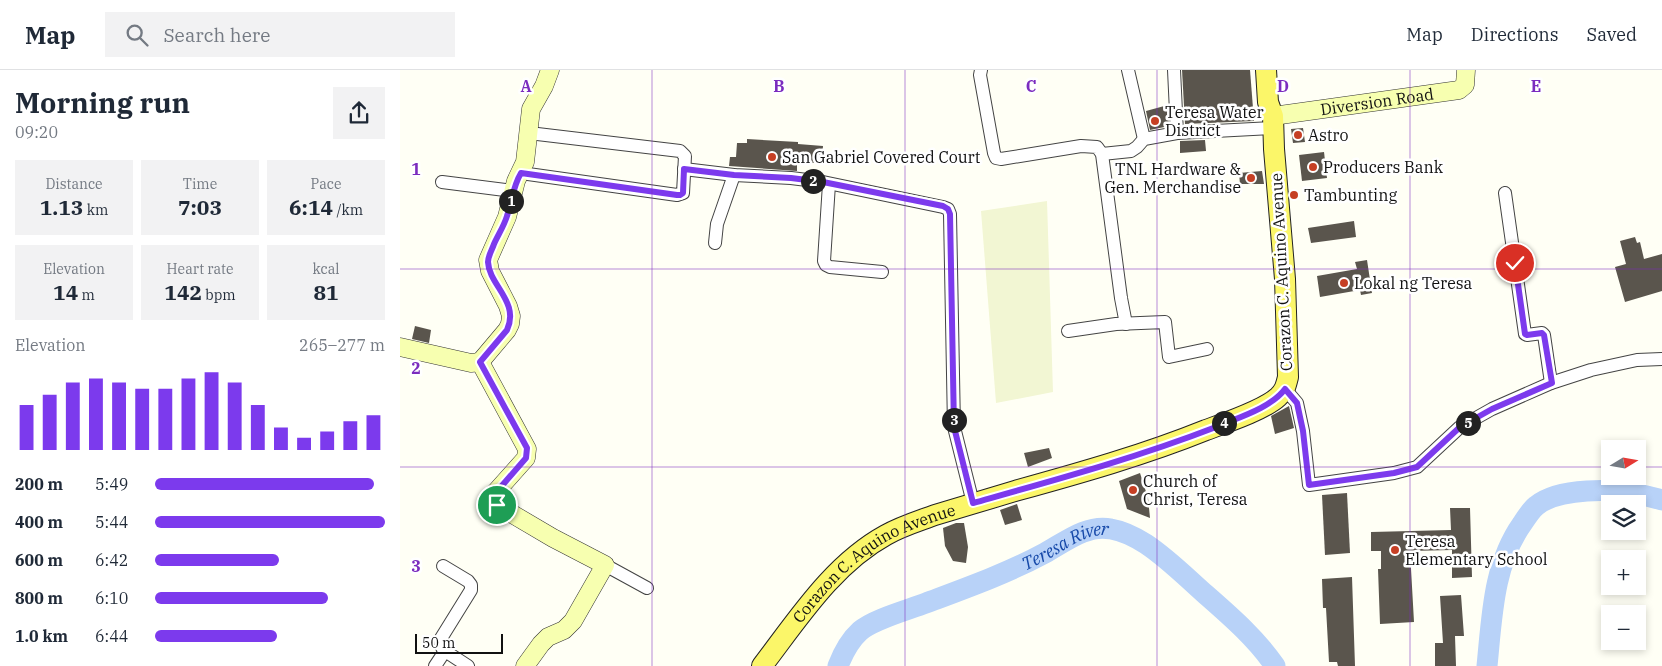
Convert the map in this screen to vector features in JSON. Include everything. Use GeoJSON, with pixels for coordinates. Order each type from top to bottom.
{"type":"FeatureCollection","features":[{"type":"Feature","properties":{"kind":"main road","name":"Corazon C. Aquino Avenue"},"geometry":{"type":"LineString","coordinates":[[762,666],[807,606],[847,564],[875,541],[907,524],[1160,448],[1243,416],[1275,400],[1285,389],[1288,377],[1288,360],[1284,279],[1273,122],[1268,102],[1266,70]]}},
{"type":"Feature","properties":{"kind":"main road","name":"Corazon C. Aquino Avenue"},"geometry":{"type":"LineString","coordinates":[[1273,122],[1278,101],[1276,70]]}},
{"type":"Feature","properties":{"kind":"street"},"geometry":{"type":"LineString","coordinates":[[400,347],[471,364],[480,362],[507,330],[511,316],[508,306],[490,271],[488,260],[507,217],[516,181],[525,162],[531,110],[550,70]]}},
{"type":"Feature","properties":{"kind":"street"},"geometry":{"type":"LineString","coordinates":[[982,70],[980,75],[996,158],[1001,159],[1081,146],[1097,147],[1102,154],[1126,324]]}},
{"type":"Feature","properties":{"kind":"street"},"geometry":{"type":"LineString","coordinates":[[1128,70],[1144,140]]}},
{"type":"Feature","properties":{"kind":"street"},"geometry":{"type":"LineString","coordinates":[[1174,70],[1177,133]]}},
{"type":"Feature","properties":{"kind":"street","name":"Diversion Road"},"geometry":{"type":"LineString","coordinates":[[1273,122],[1459,90],[1465,85],[1466,70]]}},
{"type":"Feature","properties":{"kind":"street"},"geometry":{"type":"LineString","coordinates":[[1102,154],[1131,151],[1144,140],[1177,133],[1273,122]]}},
{"type":"Feature","properties":{"kind":"street"},"geometry":{"type":"LineString","coordinates":[[521,173],[677,195],[683,193],[685,156],[680,151],[528,132]]}},
{"type":"Feature","properties":{"kind":"street"},"geometry":{"type":"LineString","coordinates":[[684,169],[734,175],[791,178],[943,206],[948,209],[950,214],[954,427],[973,503]]}},
{"type":"Feature","properties":{"kind":"street"},"geometry":{"type":"LineString","coordinates":[[715,243],[717,224],[734,175]]}},
{"type":"Feature","properties":{"kind":"street"},"geometry":{"type":"LineString","coordinates":[[442,182],[513,191]]}},
{"type":"Feature","properties":{"kind":"street"},"geometry":{"type":"LineString","coordinates":[[829,184],[824,261],[826,265],[882,272]]}},
{"type":"Feature","properties":{"kind":"street"},"geometry":{"type":"LineString","coordinates":[[1505,193],[1525,334],[1542,333],[1544,335],[1552,383]]}},
{"type":"Feature","properties":{"kind":"street"},"geometry":{"type":"LineString","coordinates":[[1068,330],[1165,322],[1169,357],[1207,349]]}},
{"type":"Feature","properties":{"kind":"street"},"geometry":{"type":"LineString","coordinates":[[1285,389],[1297,403],[1303,431],[1309,485],[1394,473],[1417,467],[1460,427],[1492,409],[1552,383],[1600,368],[1637,360],[1662,359]]}},
{"type":"Feature","properties":{"kind":"street"},"geometry":{"type":"LineString","coordinates":[[480,362],[527,448],[526,458],[493,496],[493,501],[545,534],[647,588]]}},
{"type":"Feature","properties":{"kind":"street"},"geometry":{"type":"LineString","coordinates":[[525,666],[548,637],[564,630],[572,621],[605,565]]}},
{"type":"Feature","properties":{"kind":"street"},"geometry":{"type":"LineString","coordinates":[[443,566],[468,581],[471,585],[471,590],[440,640],[441,646],[445,651],[468,666]]}},
{"type":"Feature","properties":{"kind":"street"},"geometry":{"type":"LineString","coordinates":[[435,666],[445,651]]}},
{"type":"Feature","properties":{"kind":"green space"},"geometry":{"type":"Polygon","coordinates":[[[1047,201],[1053,392],[996,403],[981,211],[1047,201]]]}},
{"type":"Feature","properties":{"kind":"building"},"geometry":{"type":"Polygon","coordinates":[[[1182,70],[1250,70],[1254,121],[1185,124],[1182,70]]]}},
{"type":"Feature","properties":{"kind":"building","name":"Teresa Water District"},"geometry":{"type":"Polygon","coordinates":[[[1168,105],[1169,126],[1150,130],[1146,111],[1168,105]]]}},
{"type":"Feature","properties":{"kind":"building","name":"Astro"},"geometry":{"type":"Polygon","coordinates":[[[1303,128],[1305,142],[1293,143],[1291,129],[1303,128]]]}},
{"type":"Feature","properties":{"kind":"building","name":"San Gabriel Covered Court"},"geometry":{"type":"Polygon","coordinates":[[[747,139],[798,142],[798,144],[823,146],[822,160],[816,160],[816,163],[797,162],[797,171],[729,166],[730,157],[736,157],[737,143],[747,143],[747,139]]]}},
{"type":"Feature","properties":{"kind":"building"},"geometry":{"type":"Polygon","coordinates":[[[1205,140],[1206,151],[1180,153],[1180,141],[1205,140]]]}},
{"type":"Feature","properties":{"kind":"building","name":"Producers Bank"},"geometry":{"type":"Polygon","coordinates":[[[1324,152],[1327,178],[1302,181],[1299,155],[1324,152]]]}},
{"type":"Feature","properties":{"kind":"building","name":"TNL Hardware & Gen. Merchandise"},"geometry":{"type":"Polygon","coordinates":[[[1262,171],[1264,184],[1240,184],[1239,173],[1262,171]]]}},
{"type":"Feature","properties":{"kind":"building"},"geometry":{"type":"Polygon","coordinates":[[[1354,221],[1356,237],[1311,243],[1308,228],[1354,221]]]}},
{"type":"Feature","properties":{"kind":"building"},"geometry":{"type":"Polygon","coordinates":[[[1635,237],[1637,243],[1640,242],[1644,259],[1662,254],[1662,291],[1625,302],[1615,267],[1626,264],[1620,241],[1635,237]]]}},
{"type":"Feature","properties":{"kind":"building","name":"Lokal ng Teresa"},"geometry":{"type":"Polygon","coordinates":[[[1367,260],[1372,293],[1361,295],[1360,290],[1320,297],[1317,276],[1357,269],[1355,262],[1367,260]]]}},
{"type":"Feature","properties":{"kind":"building"},"geometry":{"type":"Polygon","coordinates":[[[415,326],[431,330],[429,343],[412,339],[415,326]]]}},
{"type":"Feature","properties":{"kind":"building"},"geometry":{"type":"Polygon","coordinates":[[[1289,406],[1294,428],[1275,434],[1271,416],[1289,406]]]}},
{"type":"Feature","properties":{"kind":"building"},"geometry":{"type":"Polygon","coordinates":[[[1049,448],[1052,458],[1028,467],[1024,453],[1049,448]]]}},
{"type":"Feature","properties":{"kind":"building","name":"Church of Christ, Teresa"},"geometry":{"type":"Polygon","coordinates":[[[1140,473],[1148,498],[1150,518],[1127,509],[1119,481],[1140,473]]]}},
{"type":"Feature","properties":{"kind":"building"},"geometry":{"type":"Polygon","coordinates":[[[1347,493],[1350,553],[1325,555],[1322,495],[1347,493]]]}},
{"type":"Feature","properties":{"kind":"building"},"geometry":{"type":"Polygon","coordinates":[[[1017,504],[1022,520],[1005,525],[1000,510],[1017,504]]]}},
{"type":"Feature","properties":{"kind":"building"},"geometry":{"type":"Polygon","coordinates":[[[1450,508],[1470,508],[1472,577],[1452,578],[1452,550],[1410,551],[1414,622],[1380,624],[1378,569],[1381,569],[1381,551],[1371,551],[1371,532],[1451,530],[1450,508]]]}},
{"type":"Feature","properties":{"kind":"building"},"geometry":{"type":"Polygon","coordinates":[[[956,523],[964,523],[968,547],[966,563],[953,561],[945,546],[943,528],[956,523]]]}},
{"type":"Feature","properties":{"kind":"building"},"geometry":{"type":"Polygon","coordinates":[[[1352,577],[1355,666],[1338,666],[1337,662],[1329,662],[1326,608],[1323,608],[1322,579],[1352,577]]]}},
{"type":"Feature","properties":{"kind":"building"},"geometry":{"type":"Polygon","coordinates":[[[1461,595],[1464,636],[1455,636],[1456,666],[1435,666],[1435,643],[1443,643],[1440,596],[1461,595]]]}},
{"type":"Feature","properties":{"kind":"waterway","name":"Teresa River"},"geometry":{"type":"LineString","coordinates":[[1487,666],[1493,610],[1505,557],[1512,540],[1534,508],[1547,499],[1567,493],[1587,491],[1625,492],[1662,500]]}},
{"type":"Feature","properties":{"kind":"waterway","name":"Teresa River"},"geometry":{"type":"LineString","coordinates":[[838,666],[853,638],[866,627],[892,615],[987,580],[1031,560],[1085,531],[1102,528],[1129,535],[1161,555],[1242,627],[1275,666]]}},
{"type":"Feature","properties":{"kind":"place","name":"Teresa Water District"},"geometry":{"type":"Point","coordinates":[1155,121]}},
{"type":"Feature","properties":{"kind":"place","name":"Astro"},"geometry":{"type":"Point","coordinates":[1298,135]}},
{"type":"Feature","properties":{"kind":"place","name":"San Gabriel Covered Court"},"geometry":{"type":"Point","coordinates":[772,157]}},
{"type":"Feature","properties":{"kind":"place","name":"Producers Bank"},"geometry":{"type":"Point","coordinates":[1313,167]}},
{"type":"Feature","properties":{"kind":"place","name":"TNL Hardware & Gen. Merchandise"},"geometry":{"type":"Point","coordinates":[1251,178]}},
{"type":"Feature","properties":{"kind":"place","name":"Tambunting"},"geometry":{"type":"Point","coordinates":[1294,195]}},
{"type":"Feature","properties":{"kind":"place","name":"Lokal ng Teresa"},"geometry":{"type":"Point","coordinates":[1344,283]}},
{"type":"Feature","properties":{"kind":"place","name":"Church of Christ, Teresa"},"geometry":{"type":"Point","coordinates":[1133,490]}},
{"type":"Feature","properties":{"kind":"place","name":"Teresa Elementary School"},"geometry":{"type":"Point","coordinates":[1395,550]}},
{"type":"Feature","properties":{"kind":"route"},"geometry":{"type":"LineString","coordinates":[[497,505],[493,501],[493,496],[526,458],[527,448],[480,362],[510,324],[511,316],[508,306],[490,271],[488,260],[507,217],[516,181],[521,173],[677,195],[683,193],[684,169],[734,175],[791,178],[823,182],[943,206],[948,209],[950,214],[954,427],[973,503],[1105,466],[1160,448],[1243,416],[1275,400],[1285,389],[1297,403],[1303,431],[1309,485],[1394,473],[1417,467],[1460,427],[1492,409],[1552,383],[1544,335],[1542,333],[1525,334],[1515,263]]}}]}
